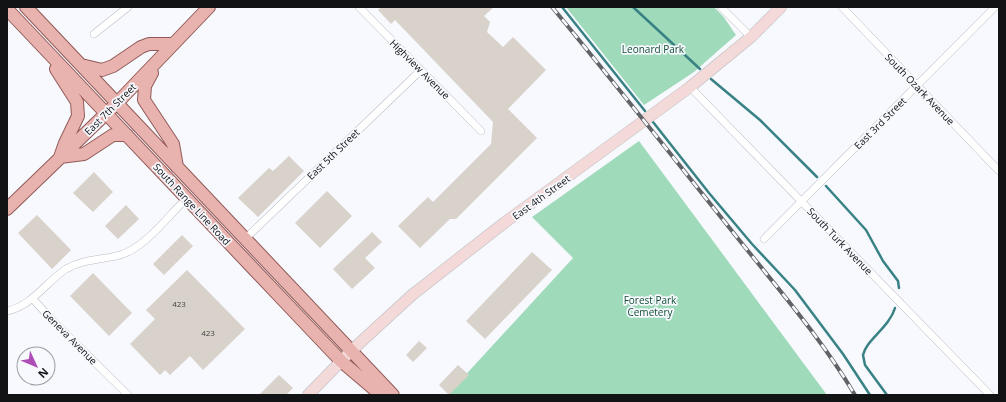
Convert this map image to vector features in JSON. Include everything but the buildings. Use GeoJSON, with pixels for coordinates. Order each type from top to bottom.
{"type":"FeatureCollection","features":[{"type":"Feature","properties":{"kind":"main road","name":"South Range Line Road"},"geometry":{"type":"LineString","coordinates":[[26,7],[393,395]]}},
{"type":"Feature","properties":{"kind":"main road","name":"East 7th Street"},"geometry":{"type":"LineString","coordinates":[[7,208],[105,114],[209,7]]}},
{"type":"Feature","properties":{"kind":"main road","name":"South Range Line Road"},"geometry":{"type":"LineString","coordinates":[[7,9],[105,114],[127,135],[342,361],[381,395]]}},
{"type":"Feature","properties":{"kind":"main road"},"geometry":{"type":"LineString","coordinates":[[81,65],[102,70],[113,66],[141,47],[149,44],[173,44]]}},
{"type":"Feature","properties":{"kind":"main road"},"geometry":{"type":"LineString","coordinates":[[53,58],[55,68],[77,102],[78,116],[60,157],[84,154],[113,135],[127,135]]}},
{"type":"Feature","properties":{"kind":"main road"},"geometry":{"type":"LineString","coordinates":[[158,61],[145,86],[144,100],[173,144],[177,167]]}},
{"type":"Feature","properties":{"kind":"street"},"geometry":{"type":"LineString","coordinates":[[94,34],[128,7]]}},
{"type":"Feature","properties":{"kind":"street","name":"Highview Avenue"},"geometry":{"type":"LineString","coordinates":[[359,7],[481,131]]}},
{"type":"Feature","properties":{"kind":"street"},"geometry":{"type":"LineString","coordinates":[[721,7],[751,37]]}},
{"type":"Feature","properties":{"kind":"street","name":"East 4th Street"},"geometry":{"type":"LineString","coordinates":[[308,395],[351,351],[412,295],[502,225],[690,86],[751,37],[781,7]]}},
{"type":"Feature","properties":{"kind":"street","name":"South Ozark Avenue"},"geometry":{"type":"LineString","coordinates":[[842,7],[999,171]]}},
{"type":"Feature","properties":{"kind":"street","name":"East 3rd Street"},"geometry":{"type":"LineString","coordinates":[[764,239],[996,7]]}},
{"type":"Feature","properties":{"kind":"street","name":"East 5th Street"},"geometry":{"type":"LineString","coordinates":[[245,239],[421,70]]}},
{"type":"Feature","properties":{"kind":"street","name":"South Turk Avenue"},"geometry":{"type":"LineString","coordinates":[[690,86],[990,395]]}},
{"type":"Feature","properties":{"kind":"street"},"geometry":{"type":"LineString","coordinates":[[7,312],[33,299],[66,269],[81,262],[120,255],[138,247],[187,198]]}},
{"type":"Feature","properties":{"kind":"street","name":"Geneva Avenue"},"geometry":{"type":"LineString","coordinates":[[33,299],[50,318],[128,395]]}},
{"type":"Feature","properties":{"kind":"green space","name":"Leonard Park"},"geometry":{"type":"Polygon","coordinates":[[[566,7],[714,7],[723,16],[736,35],[694,72],[644,105],[566,7]]]}},
{"type":"Feature","properties":{"kind":"green space","name":"Forest Park Cemetery"},"geometry":{"type":"Polygon","coordinates":[[[639,141],[827,395],[447,395],[573,258],[532,217],[639,141]]]}},
{"type":"Feature","properties":{"kind":"waterway"},"geometry":{"type":"LineString","coordinates":[[562,7],[645,111]]}},
{"type":"Feature","properties":{"kind":"waterway"},"geometry":{"type":"LineString","coordinates":[[633,7],[700,69]]}},
{"type":"Feature","properties":{"kind":"waterway"},"geometry":{"type":"LineString","coordinates":[[711,79],[760,120],[817,177]]}},
{"type":"Feature","properties":{"kind":"waterway"},"geometry":{"type":"LineString","coordinates":[[653,122],[709,193],[752,244],[795,290],[843,354],[870,395]]}},
{"type":"Feature","properties":{"kind":"waterway"},"geometry":{"type":"LineString","coordinates":[[826,186],[866,230],[883,261],[898,281],[899,288]]}},
{"type":"Feature","properties":{"kind":"waterway"},"geometry":{"type":"LineString","coordinates":[[887,395],[865,365],[863,355],[868,344],[888,322],[895,308]]}},
{"type":"Feature","properties":{"kind":"railway"},"geometry":{"type":"LineString","coordinates":[[552,7],[812,331],[855,395]]}}]}
